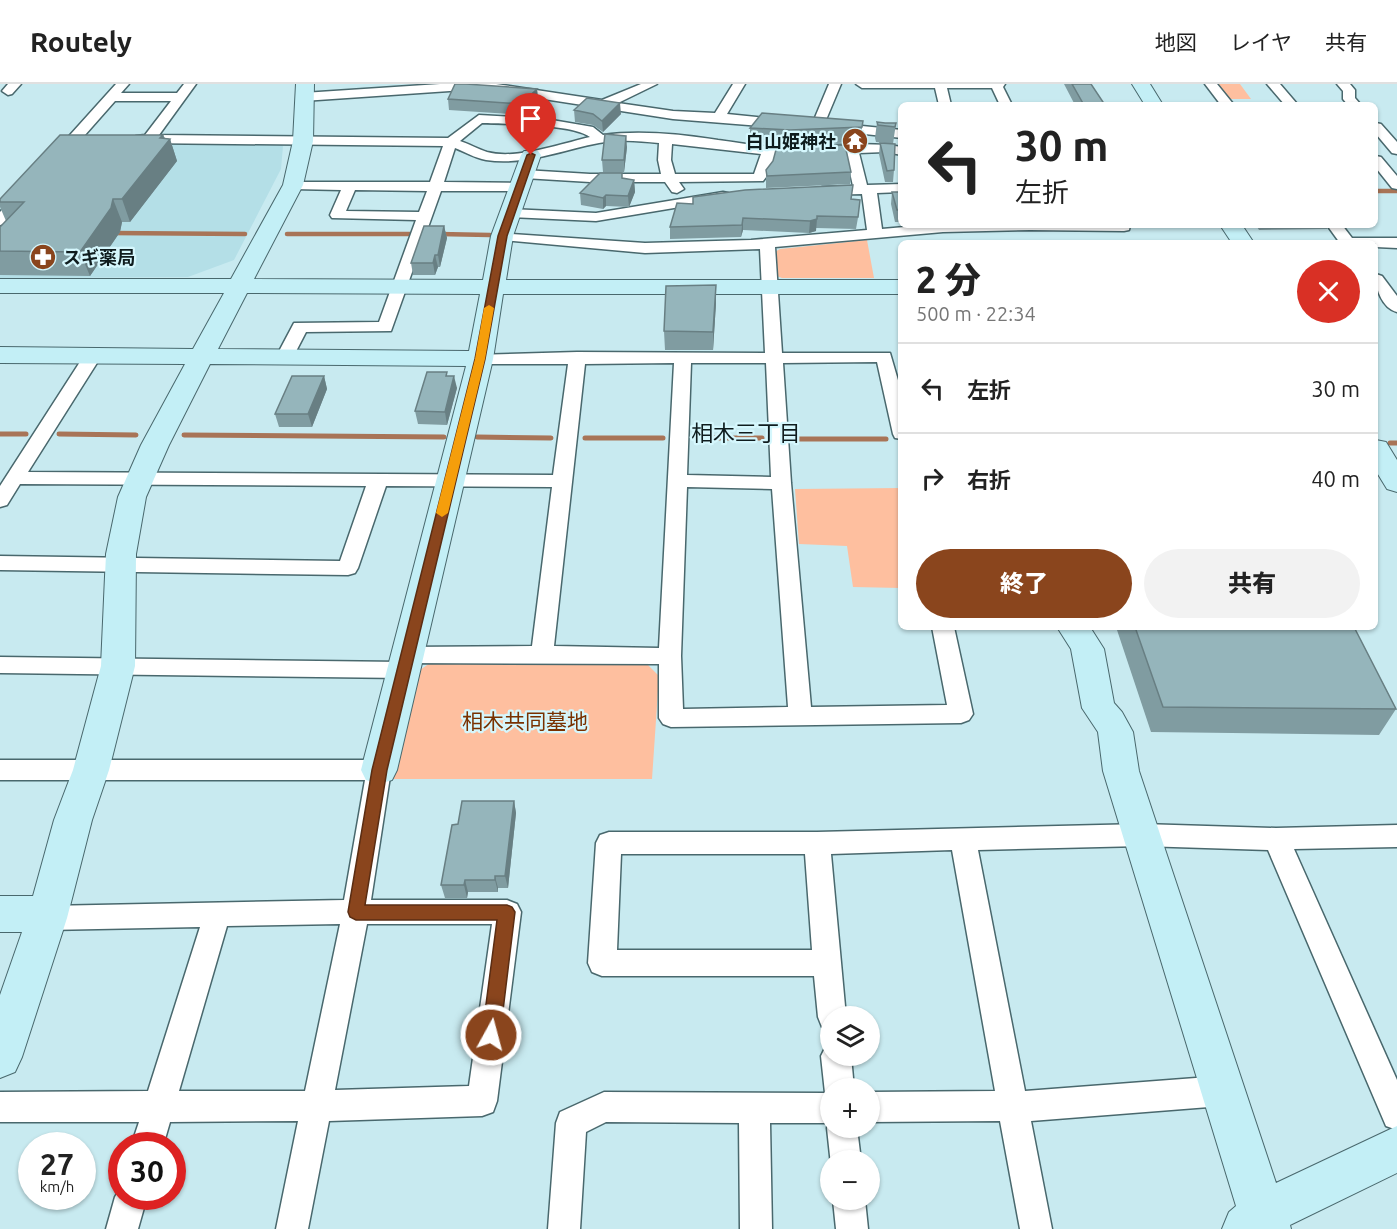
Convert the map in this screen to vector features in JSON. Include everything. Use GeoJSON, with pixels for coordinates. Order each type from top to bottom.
{"type":"FeatureCollection","features":[{"type":"Feature","properties":{"kind":"street"},"geometry":{"type":"LineString","coordinates":[[51,165],[123,84]]}},
{"type":"Feature","properties":{"kind":"street"},"geometry":{"type":"LineString","coordinates":[[149,140],[190,84]]}},
{"type":"Feature","properties":{"kind":"street"},"geometry":{"type":"LineString","coordinates":[[285,357],[300,327],[385,327],[451,142],[479,119],[498,119],[603,104],[651,84]]}},
{"type":"Feature","properties":{"kind":"street"},"geometry":{"type":"LineString","coordinates":[[719,117],[739,84]]}},
{"type":"Feature","properties":{"kind":"street"},"geometry":{"type":"LineString","coordinates":[[817,127],[835,84]]}},
{"type":"Feature","properties":{"kind":"street"},"geometry":{"type":"LineString","coordinates":[[862,84],[998,84],[1005,102]]}},
{"type":"Feature","properties":{"kind":"street"},"geometry":{"type":"LineString","coordinates":[[1141,84],[1152,102]]}},
{"type":"Feature","properties":{"kind":"street"},"geometry":{"type":"LineString","coordinates":[[1211,84],[1226,102]]}},
{"type":"Feature","properties":{"kind":"street"},"geometry":{"type":"LineString","coordinates":[[1273,84],[1289,102]]}},
{"type":"Feature","properties":{"kind":"street"},"geometry":{"type":"LineString","coordinates":[[1343,84],[1352,102]]}},
{"type":"Feature","properties":{"kind":"street"},"geometry":{"type":"LineString","coordinates":[[0,1057],[47,916],[73,820],[91,770],[118,666],[121,565],[132,498],[155,445],[242,286],[293,185],[303,141],[304,91],[458,85],[518,89],[558,111],[600,139]]}},
{"type":"Feature","properties":{"kind":"street"},"geometry":{"type":"LineString","coordinates":[[940,85],[944,102]]}},
{"type":"Feature","properties":{"kind":"street"},"geometry":{"type":"LineString","coordinates":[[498,119],[518,89]]}},
{"type":"Feature","properties":{"kind":"street"},"geometry":{"type":"LineString","coordinates":[[111,97],[180,97]]}},
{"type":"Feature","properties":{"kind":"street"},"geometry":{"type":"LineString","coordinates":[[603,104],[797,126]]}},
{"type":"Feature","properties":{"kind":"street"},"geometry":{"type":"LineString","coordinates":[[687,202],[668,178],[663,162],[667,139],[690,115]]}},
{"type":"Feature","properties":{"kind":"street"},"geometry":{"type":"LineString","coordinates":[[810,152],[809,127],[857,128],[883,134],[898,134]]}},
{"type":"Feature","properties":{"kind":"street"},"geometry":{"type":"LineString","coordinates":[[1378,129],[1397,150]]}},
{"type":"Feature","properties":{"kind":"street"},"geometry":{"type":"LineString","coordinates":[[292,1229],[356,912],[379,770],[480,359],[502,236],[525,172],[576,145],[626,136],[769,152],[885,148],[898,150]]}},
{"type":"Feature","properties":{"kind":"street"},"geometry":{"type":"LineString","coordinates":[[74,139],[95,139]]}},
{"type":"Feature","properties":{"kind":"street"},"geometry":{"type":"LineString","coordinates":[[127,139],[451,142],[486,156],[504,157],[525,172]]}},
{"type":"Feature","properties":{"kind":"street"},"geometry":{"type":"LineString","coordinates":[[576,145],[582,162],[591,169],[590,178]]}},
{"type":"Feature","properties":{"kind":"street"},"geometry":{"type":"LineString","coordinates":[[851,149],[865,190],[875,234]]}},
{"type":"Feature","properties":{"kind":"street"},"geometry":{"type":"LineString","coordinates":[[759,194],[758,178],[763,172],[769,152]]}},
{"type":"Feature","properties":{"kind":"street"},"geometry":{"type":"LineString","coordinates":[[1378,154],[1397,155]]}},
{"type":"Feature","properties":{"kind":"street"},"geometry":{"type":"LineString","coordinates":[[1378,163],[1397,187]]}},
{"type":"Feature","properties":{"kind":"street"},"geometry":{"type":"LineString","coordinates":[[293,185],[436,185],[525,172],[590,178],[758,178]]}},
{"type":"Feature","properties":{"kind":"street"},"geometry":{"type":"LineString","coordinates":[[0,221],[6,208],[35,182]]}},
{"type":"Feature","properties":{"kind":"street"},"geometry":{"type":"LineString","coordinates":[[350,186],[337,214],[420,228]]}},
{"type":"Feature","properties":{"kind":"street"},"geometry":{"type":"LineString","coordinates":[[1378,187],[1397,187]]}},
{"type":"Feature","properties":{"kind":"street"},"geometry":{"type":"LineString","coordinates":[[812,192],[898,188]]}},
{"type":"Feature","properties":{"kind":"street"},"geometry":{"type":"LineString","coordinates":[[510,213],[579,218],[606,217],[740,195]]}},
{"type":"Feature","properties":{"kind":"street"},"geometry":{"type":"LineString","coordinates":[[502,236],[645,248],[767,243],[943,228]]}},
{"type":"Feature","properties":{"kind":"street"},"geometry":{"type":"LineString","coordinates":[[767,243],[781,483],[800,717]]}},
{"type":"Feature","properties":{"kind":"street"},"geometry":{"type":"LineString","coordinates":[[1378,243],[1397,243]]}},
{"type":"Feature","properties":{"kind":"street"},"geometry":{"type":"LineString","coordinates":[[0,286],[898,287]]}},
{"type":"Feature","properties":{"kind":"street"},"geometry":{"type":"LineString","coordinates":[[1383,287],[1397,307]]}},
{"type":"Feature","properties":{"kind":"street"},"geometry":{"type":"LineString","coordinates":[[0,355],[480,359],[884,357],[898,417]]}},
{"type":"Feature","properties":{"kind":"street"},"geometry":{"type":"LineString","coordinates":[[0,501],[93,355]]}},
{"type":"Feature","properties":{"kind":"street"},"geometry":{"type":"LineString","coordinates":[[542,654],[577,357]]}},
{"type":"Feature","properties":{"kind":"street"},"geometry":{"type":"LineString","coordinates":[[682,357],[670,656],[671,718],[961,714],[944,630]]}},
{"type":"Feature","properties":{"kind":"street"},"geometry":{"type":"LineString","coordinates":[[1378,451],[1397,483]]}},
{"type":"Feature","properties":{"kind":"street"},"geometry":{"type":"LineString","coordinates":[[15,478],[564,481]]}},
{"type":"Feature","properties":{"kind":"street"},"geometry":{"type":"LineString","coordinates":[[0,563],[348,568],[378,480]]}},
{"type":"Feature","properties":{"kind":"street"},"geometry":{"type":"LineString","coordinates":[[678,481],[781,483]]}},
{"type":"Feature","properties":{"kind":"street"},"geometry":{"type":"LineString","coordinates":[[1074,630],[1084,642],[1092,674],[1091,682],[1099,709],[1110,721],[1121,754],[1121,771],[1222,1091],[1258,1224],[1397,1149]]}},
{"type":"Feature","properties":{"kind":"street"},"geometry":{"type":"LineString","coordinates":[[0,665],[118,666],[405,662],[542,654],[670,656]]}},
{"type":"Feature","properties":{"kind":"street"},"geometry":{"type":"LineString","coordinates":[[0,770],[379,770]]}},
{"type":"Feature","properties":{"kind":"street"},"geometry":{"type":"LineString","coordinates":[[828,963],[602,963],[609,843],[818,843],[1142,835],[1276,839],[1397,836]]}},
{"type":"Feature","properties":{"kind":"street"},"geometry":{"type":"LineString","coordinates":[[963,839],[1036,1229]]}},
{"type":"Feature","properties":{"kind":"street"},"geometry":{"type":"LineString","coordinates":[[1276,839],[1397,1115]]}},
{"type":"Feature","properties":{"kind":"street"},"geometry":{"type":"LineString","coordinates":[[818,843],[831,1006]]}},
{"type":"Feature","properties":{"kind":"street"},"geometry":{"type":"LineString","coordinates":[[0,914],[47,916],[507,912],[482,1101],[317,1106],[0,1107]]}},
{"type":"Feature","properties":{"kind":"street"},"geometry":{"type":"LineString","coordinates":[[151,1132],[217,915]]}},
{"type":"Feature","properties":{"kind":"street"},"geometry":{"type":"LineString","coordinates":[[880,1107],[1013,1106],[1222,1091]]}},
{"type":"Feature","properties":{"kind":"street"},"geometry":{"type":"LineString","coordinates":[[564,1229],[571,1123],[604,1107],[820,1108]]}},
{"type":"Feature","properties":{"kind":"street"},"geometry":{"type":"LineString","coordinates":[[754,1108],[756,1229]]}},
{"type":"Feature","properties":{"kind":"street"},"geometry":{"type":"LineString","coordinates":[[122,1229],[127,1210]]}},
{"type":"Feature","properties":{"kind":"street"},"geometry":{"type":"LineString","coordinates":[[850,1210],[852,1229]]}},
{"type":"Feature","properties":{"kind":"shaded area"},"geometry":{"type":"Polygon","coordinates":[[[87,142],[279,143],[283,146],[281,169],[234,260],[188,277],[0,278],[0,236],[116,236],[121,230],[0,228],[87,142]]]}},
{"type":"Feature","properties":{"kind":"green space"},"geometry":{"type":"Polygon","coordinates":[[[1216,84],[1240,84],[1251,99],[1228,99],[1216,84]]]}},
{"type":"Feature","properties":{"kind":"green space"},"geometry":{"type":"Polygon","coordinates":[[[867,240],[874,278],[782,278],[774,275],[773,253],[780,249],[867,240]]]}},
{"type":"Feature","properties":{"kind":"green space"},"geometry":{"type":"Polygon","coordinates":[[[898,488],[898,588],[853,587],[847,546],[799,544],[795,489],[898,488]]]}},
{"type":"Feature","properties":{"kind":"green space","name":"相木共同墓地"},"geometry":{"type":"Polygon","coordinates":[[[430,663],[648,665],[659,676],[652,779],[392,779],[420,670],[430,663]]]}},
{"type":"Feature","properties":{"kind":"building"},"geometry":{"type":"Polygon","coordinates":[[[455,84],[537,89],[521,104],[448,99],[455,84]]]}},
{"type":"Feature","properties":{"kind":"building"},"geometry":{"type":"Polygon","coordinates":[[[1072,84],[1091,84],[1103,102],[1082,102],[1072,84]]]}},
{"type":"Feature","properties":{"kind":"building"},"geometry":{"type":"Polygon","coordinates":[[[587,98],[620,103],[602,121],[593,114],[574,110],[587,98]]]}},
{"type":"Feature","properties":{"kind":"building"},"geometry":{"type":"Polygon","coordinates":[[[762,113],[863,121],[862,127],[790,130],[750,128],[762,113]]]}},
{"type":"Feature","properties":{"kind":"building"},"geometry":{"type":"Polygon","coordinates":[[[877,122],[896,123],[895,127],[878,125],[877,122]]]}},
{"type":"Feature","properties":{"kind":"building"},"geometry":{"type":"Polygon","coordinates":[[[605,134],[626,136],[624,160],[602,160],[605,134]]]}},
{"type":"Feature","properties":{"kind":"building"},"geometry":{"type":"Polygon","coordinates":[[[60,135],[163,135],[160,138],[170,139],[122,199],[113,199],[111,208],[80,252],[0,251],[0,227],[24,202],[0,202],[0,199],[60,135]]]}},
{"type":"Feature","properties":{"kind":"building"},"geometry":{"type":"Polygon","coordinates":[[[880,143],[895,144],[894,170],[887,171],[880,143]]]}},
{"type":"Feature","properties":{"kind":"building"},"geometry":{"type":"Polygon","coordinates":[[[845,145],[851,172],[767,176],[766,170],[773,161],[777,146],[845,145]]]}},
{"type":"Feature","properties":{"kind":"building"},"geometry":{"type":"Polygon","coordinates":[[[600,173],[622,173],[622,178],[634,180],[628,196],[606,195],[603,198],[580,193],[600,173]]]}},
{"type":"Feature","properties":{"kind":"building"},"geometry":{"type":"Polygon","coordinates":[[[853,185],[851,199],[860,200],[858,217],[817,216],[817,219],[810,221],[743,218],[742,225],[670,227],[677,203],[693,204],[693,197],[745,190],[853,185]]]}},
{"type":"Feature","properties":{"kind":"building"},"geometry":{"type":"Polygon","coordinates":[[[892,192],[898,192],[897,210],[892,192]]]}},
{"type":"Feature","properties":{"kind":"building"},"geometry":{"type":"Polygon","coordinates":[[[424,226],[444,226],[438,255],[435,255],[433,263],[411,263],[424,226]]]}},
{"type":"Feature","properties":{"kind":"building"},"geometry":{"type":"Polygon","coordinates":[[[716,285],[713,332],[664,331],[666,286],[716,285]]]}},
{"type":"Feature","properties":{"kind":"building"},"geometry":{"type":"Polygon","coordinates":[[[427,372],[447,372],[446,376],[454,376],[445,412],[415,411],[427,372]]]}},
{"type":"Feature","properties":{"kind":"building"},"geometry":{"type":"Polygon","coordinates":[[[292,376],[324,376],[308,414],[275,414],[292,376]]]}},
{"type":"Feature","properties":{"kind":"building"},"geometry":{"type":"Polygon","coordinates":[[[1136,630],[1356,630],[1396,709],[1163,707],[1136,630]]]}},
{"type":"Feature","properties":{"kind":"building"},"geometry":{"type":"Polygon","coordinates":[[[462,801],[514,801],[505,876],[495,876],[495,880],[465,880],[464,885],[441,885],[452,825],[458,824],[462,801]]]}},
{"type":"Feature","properties":{"kind":"waterway"},"geometry":{"type":"LineString","coordinates":[[1378,191],[1397,191]]}},
{"type":"Feature","properties":{"kind":"waterway"},"geometry":{"type":"LineString","coordinates":[[110,233],[245,234]]}},
{"type":"Feature","properties":{"kind":"waterway"},"geometry":{"type":"LineString","coordinates":[[287,234],[419,234]]}},
{"type":"Feature","properties":{"kind":"waterway"},"geometry":{"type":"LineString","coordinates":[[439,234],[490,235]]}},
{"type":"Feature","properties":{"kind":"waterway"},"geometry":{"type":"LineString","coordinates":[[0,434],[26,434]]}},
{"type":"Feature","properties":{"kind":"waterway"},"geometry":{"type":"LineString","coordinates":[[59,434],[136,435]]}},
{"type":"Feature","properties":{"kind":"waterway"},"geometry":{"type":"LineString","coordinates":[[184,435],[444,437]]}},
{"type":"Feature","properties":{"kind":"waterway"},"geometry":{"type":"LineString","coordinates":[[477,437],[551,438]]}},
{"type":"Feature","properties":{"kind":"waterway"},"geometry":{"type":"LineString","coordinates":[[585,438],[663,438]]}},
{"type":"Feature","properties":{"kind":"waterway"},"geometry":{"type":"LineString","coordinates":[[696,438],[762,438]]}},
{"type":"Feature","properties":{"kind":"waterway"},"geometry":{"type":"LineString","coordinates":[[796,439],[886,439]]}},
{"type":"Feature","properties":{"kind":"waterway"},"geometry":{"type":"LineString","coordinates":[[1390,443],[1397,443]]}},
{"type":"Feature","properties":{"kind":"slow traffic"},"geometry":{"type":"LineString","coordinates":[[442,513],[480,359],[489,308]]}},
{"type":"Feature","properties":{"kind":"place","name":"白山姫神社"},"geometry":{"type":"Point","coordinates":[855,141]}},
{"type":"Feature","properties":{"kind":"place","name":"スギ薬局"},"geometry":{"type":"Point","coordinates":[43,257]}},
{"type":"Feature","properties":{"kind":"district","name":"相木三丁目"},"geometry":{"type":"Point","coordinates":[746,432]}},
{"type":"Feature","properties":{"kind":"route"},"geometry":{"type":"LineString","coordinates":[[491,1035],[507,912],[356,912],[379,770],[480,359],[502,236],[531,155]]}}]}
